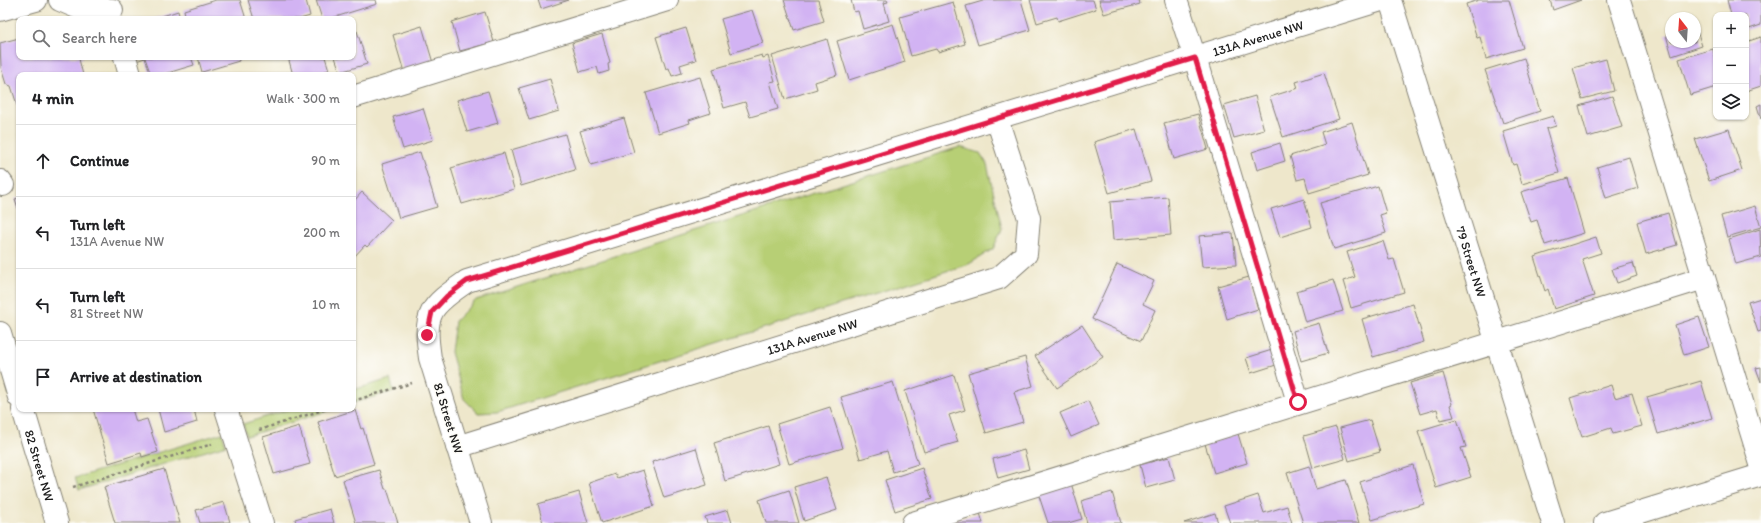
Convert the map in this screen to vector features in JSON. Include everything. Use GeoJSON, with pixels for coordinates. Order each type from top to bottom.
{"type":"FeatureCollection","features":[{"type":"Feature","properties":{"kind":"street"},"geometry":{"type":"LineString","coordinates":[[0,10],[36,0]]}},
{"type":"Feature","properties":{"kind":"street"},"geometry":{"type":"LineString","coordinates":[[60,0],[79,8],[112,10]]}},
{"type":"Feature","properties":{"kind":"street"},"geometry":{"type":"LineString","coordinates":[[356,95],[667,0]]}},
{"type":"Feature","properties":{"kind":"street"},"geometry":{"type":"LineString","coordinates":[[1176,0],[1195,58],[1298,402]]}},
{"type":"Feature","properties":{"kind":"street","name":"131A Avenue NW"},"geometry":{"type":"LineString","coordinates":[[432,312],[447,296],[467,281],[1381,0]]}},
{"type":"Feature","properties":{"kind":"street","name":"79 Street NW"},"geometry":{"type":"LineString","coordinates":[[1390,0],[1553,523]]}},
{"type":"Feature","properties":{"kind":"street"},"geometry":{"type":"LineString","coordinates":[[1619,0],[1761,464]]}},
{"type":"Feature","properties":{"kind":"street"},"geometry":{"type":"LineString","coordinates":[[126,60],[129,72]]}},
{"type":"Feature","properties":{"kind":"street","name":"131A Avenue NW"},"geometry":{"type":"LineString","coordinates":[[457,447],[999,278],[1026,254],[1029,218],[997,119]]}},
{"type":"Feature","properties":{"kind":"street"},"geometry":{"type":"LineString","coordinates":[[913,523],[1298,402],[1496,343],[1704,278]]}},
{"type":"Feature","properties":{"kind":"street","name":"81 Street NW"},"geometry":{"type":"LineString","coordinates":[[432,312],[427,335],[430,358],[481,523]]}},
{"type":"Feature","properties":{"kind":"street"},"geometry":{"type":"LineString","coordinates":[[0,333],[16,387]]}},
{"type":"Feature","properties":{"kind":"street","name":"82 Street NW"},"geometry":{"type":"LineString","coordinates":[[23,412],[57,523]]}},
{"type":"Feature","properties":{"kind":"street"},"geometry":{"type":"LineString","coordinates":[[227,412],[262,523]]}},
{"type":"Feature","properties":{"kind":"street"},"geometry":{"type":"LineString","coordinates":[[1605,523],[1761,475]]}},
{"type":"Feature","properties":{"kind":"path"},"geometry":{"type":"LineString","coordinates":[[356,400],[436,376]]}},
{"type":"Feature","properties":{"kind":"path"},"geometry":{"type":"LineString","coordinates":[[48,495],[316,412]]}},
{"type":"Feature","properties":{"kind":"green space"},"geometry":{"type":"Polygon","coordinates":[[[960,147],[980,153],[987,164],[1002,229],[993,249],[969,264],[497,412],[478,413],[464,399],[451,352],[455,321],[476,300],[960,147]]]}},
{"type":"Feature","properties":{"kind":"green space"},"geometry":{"type":"Polygon","coordinates":[[[390,379],[394,391],[356,402],[356,389],[390,379]]]}},
{"type":"Feature","properties":{"kind":"green space"},"geometry":{"type":"Polygon","coordinates":[[[281,412],[324,412],[247,436],[243,424],[281,412]]]}},
{"type":"Feature","properties":{"kind":"green space"},"geometry":{"type":"Polygon","coordinates":[[[222,433],[226,445],[79,490],[75,478],[222,433]]]}},
{"type":"Feature","properties":{"kind":"building"},"geometry":{"type":"Polygon","coordinates":[[[216,0],[240,0],[245,16],[185,16],[184,10],[216,0]]]}},
{"type":"Feature","properties":{"kind":"building"},"geometry":{"type":"Polygon","coordinates":[[[248,0],[306,0],[310,16],[253,16],[248,0]]]}},
{"type":"Feature","properties":{"kind":"building"},"geometry":{"type":"Polygon","coordinates":[[[316,0],[376,0],[377,4],[339,16],[321,16],[316,0]]]}},
{"type":"Feature","properties":{"kind":"building"},"geometry":{"type":"Polygon","coordinates":[[[538,0],[569,0],[541,9],[538,0]]]}},
{"type":"Feature","properties":{"kind":"building"},"geometry":{"type":"Polygon","coordinates":[[[784,0],[818,0],[824,21],[794,30],[784,0]]]}},
{"type":"Feature","properties":{"kind":"building"},"geometry":{"type":"Polygon","coordinates":[[[851,0],[887,0],[888,2],[884,3],[889,21],[863,29],[858,11],[854,12],[851,0]]]}},
{"type":"Feature","properties":{"kind":"building"},"geometry":{"type":"Polygon","coordinates":[[[986,0],[1021,0],[1030,30],[978,45],[966,6],[986,0]]]}},
{"type":"Feature","properties":{"kind":"building"},"geometry":{"type":"Polygon","coordinates":[[[1030,0],[1093,0],[1096,9],[1058,21],[1057,17],[1037,23],[1030,0]]]}},
{"type":"Feature","properties":{"kind":"building"},"geometry":{"type":"Polygon","coordinates":[[[1099,0],[1139,0],[1140,4],[1104,14],[1099,0]]]}},
{"type":"Feature","properties":{"kind":"building"},"geometry":{"type":"Polygon","coordinates":[[[1479,0],[1509,0],[1523,48],[1486,59],[1480,37],[1477,38],[1466,4],[1479,0]]]}},
{"type":"Feature","properties":{"kind":"building"},"geometry":{"type":"Polygon","coordinates":[[[1550,0],[1581,0],[1553,10],[1550,0]]]}},
{"type":"Feature","properties":{"kind":"building"},"geometry":{"type":"Polygon","coordinates":[[[1727,0],[1761,0],[1761,25],[1749,29],[1749,12],[1730,12],[1727,0]]]}},
{"type":"Feature","properties":{"kind":"building"},"geometry":{"type":"Polygon","coordinates":[[[953,2],[965,44],[938,52],[936,49],[911,56],[900,17],[953,2]]]}},
{"type":"Feature","properties":{"kind":"building"},"geometry":{"type":"Polygon","coordinates":[[[752,10],[763,43],[731,53],[721,19],[752,10]]]}},
{"type":"Feature","properties":{"kind":"building"},"geometry":{"type":"Polygon","coordinates":[[[178,11],[179,16],[162,16],[178,11]]]}},
{"type":"Feature","properties":{"kind":"building"},"geometry":{"type":"Polygon","coordinates":[[[485,12],[494,42],[460,51],[452,22],[485,12]]]}},
{"type":"Feature","properties":{"kind":"building"},"geometry":{"type":"Polygon","coordinates":[[[893,24],[905,62],[849,80],[837,41],[893,24]]]}},
{"type":"Feature","properties":{"kind":"building"},"geometry":{"type":"Polygon","coordinates":[[[422,26],[433,63],[404,72],[393,35],[422,26]]]}},
{"type":"Feature","properties":{"kind":"building"},"geometry":{"type":"Polygon","coordinates":[[[686,28],[696,60],[680,65],[682,73],[672,76],[669,68],[666,69],[656,37],[686,28]]]}},
{"type":"Feature","properties":{"kind":"building"},"geometry":{"type":"Polygon","coordinates":[[[356,31],[367,64],[340,72],[336,60],[356,60],[356,31]]]}},
{"type":"Feature","properties":{"kind":"building"},"geometry":{"type":"Polygon","coordinates":[[[602,34],[610,63],[608,64],[609,71],[599,74],[597,67],[580,72],[572,43],[602,34]]]}},
{"type":"Feature","properties":{"kind":"building"},"geometry":{"type":"Polygon","coordinates":[[[1761,37],[1761,86],[1749,90],[1749,48],[1749,41],[1761,37]]]}},
{"type":"Feature","properties":{"kind":"building"},"geometry":{"type":"Polygon","coordinates":[[[16,39],[16,60],[79,60],[82,72],[16,72],[16,102],[11,86],[6,84],[1,68],[0,43],[16,39]]]}},
{"type":"Feature","properties":{"kind":"building"},"geometry":{"type":"Polygon","coordinates":[[[827,39],[837,75],[815,82],[817,89],[785,99],[772,56],[827,39]]]}},
{"type":"Feature","properties":{"kind":"building"},"geometry":{"type":"Polygon","coordinates":[[[1670,48],[1696,48],[1672,56],[1670,48]]]}},
{"type":"Feature","properties":{"kind":"building"},"geometry":{"type":"Polygon","coordinates":[[[1713,49],[1713,88],[1690,95],[1679,59],[1713,49]]]}},
{"type":"Feature","properties":{"kind":"building"},"geometry":{"type":"Polygon","coordinates":[[[762,55],[763,58],[768,56],[775,81],[770,82],[778,109],[750,117],[745,102],[724,108],[713,69],[762,55]]]}},
{"type":"Feature","properties":{"kind":"building"},"geometry":{"type":"Polygon","coordinates":[[[1524,58],[1540,111],[1503,123],[1485,70],[1524,58]]]}},
{"type":"Feature","properties":{"kind":"building"},"geometry":{"type":"Polygon","coordinates":[[[1606,59],[1614,91],[1582,99],[1573,68],[1606,59]]]}},
{"type":"Feature","properties":{"kind":"building"},"geometry":{"type":"Polygon","coordinates":[[[146,60],[192,60],[194,65],[171,72],[150,72],[146,60]]]}},
{"type":"Feature","properties":{"kind":"building"},"geometry":{"type":"Polygon","coordinates":[[[199,60],[239,60],[239,61],[202,72],[199,60]]]}},
{"type":"Feature","properties":{"kind":"building"},"geometry":{"type":"Polygon","coordinates":[[[289,60],[326,60],[329,70],[323,72],[292,72],[289,60]]]}},
{"type":"Feature","properties":{"kind":"building"},"geometry":{"type":"Polygon","coordinates":[[[1324,73],[1339,119],[1283,137],[1270,97],[1298,88],[1296,82],[1324,73]]]}},
{"type":"Feature","properties":{"kind":"building"},"geometry":{"type":"Polygon","coordinates":[[[700,77],[711,113],[689,120],[690,123],[658,133],[646,93],[700,77]]]}},
{"type":"Feature","properties":{"kind":"building"},"geometry":{"type":"Polygon","coordinates":[[[550,79],[559,111],[529,120],[519,88],[550,79]]]}},
{"type":"Feature","properties":{"kind":"building"},"geometry":{"type":"Polygon","coordinates":[[[488,91],[498,123],[467,132],[457,100],[488,91]]]}},
{"type":"Feature","properties":{"kind":"building"},"geometry":{"type":"Polygon","coordinates":[[[1255,96],[1264,130],[1234,138],[1224,105],[1255,96]]]}},
{"type":"Feature","properties":{"kind":"building"},"geometry":{"type":"Polygon","coordinates":[[[1612,96],[1622,127],[1588,137],[1579,106],[1612,96]]]}},
{"type":"Feature","properties":{"kind":"building"},"geometry":{"type":"Polygon","coordinates":[[[1761,104],[1761,119],[1757,106],[1761,104]]]}},
{"type":"Feature","properties":{"kind":"building"},"geometry":{"type":"Polygon","coordinates":[[[423,108],[433,140],[403,149],[393,117],[423,108]]]}},
{"type":"Feature","properties":{"kind":"building"},"geometry":{"type":"Polygon","coordinates":[[[1198,114],[1208,149],[1174,159],[1164,123],[1198,114]]]}},
{"type":"Feature","properties":{"kind":"building"},"geometry":{"type":"Polygon","coordinates":[[[1553,116],[1556,126],[1546,129],[1559,173],[1522,184],[1516,164],[1513,165],[1503,131],[1553,116]]]}},
{"type":"Feature","properties":{"kind":"building"},"geometry":{"type":"Polygon","coordinates":[[[624,118],[634,152],[591,165],[580,131],[624,118]]]}},
{"type":"Feature","properties":{"kind":"building"},"geometry":{"type":"Polygon","coordinates":[[[1352,122],[1368,175],[1309,193],[1305,178],[1297,180],[1290,156],[1325,145],[1321,132],[1352,122]]]}},
{"type":"Feature","properties":{"kind":"building"},"geometry":{"type":"Polygon","coordinates":[[[1136,129],[1151,181],[1109,193],[1094,142],[1136,129]]]}},
{"type":"Feature","properties":{"kind":"building"},"geometry":{"type":"Polygon","coordinates":[[[1729,129],[1742,170],[1709,181],[1695,139],[1729,129]]]}},
{"type":"Feature","properties":{"kind":"building"},"geometry":{"type":"Polygon","coordinates":[[[565,134],[575,170],[521,186],[511,150],[565,134]]]}},
{"type":"Feature","properties":{"kind":"building"},"geometry":{"type":"Polygon","coordinates":[[[1280,143],[1285,161],[1257,170],[1252,152],[1280,143]]]}},
{"type":"Feature","properties":{"kind":"building"},"geometry":{"type":"Polygon","coordinates":[[[420,152],[437,207],[399,218],[382,164],[420,152]]]}},
{"type":"Feature","properties":{"kind":"building"},"geometry":{"type":"Polygon","coordinates":[[[504,153],[514,189],[462,204],[451,168],[504,153]]]}},
{"type":"Feature","properties":{"kind":"building"},"geometry":{"type":"Polygon","coordinates":[[[1629,157],[1638,188],[1606,198],[1597,167],[1629,157]]]}},
{"type":"Feature","properties":{"kind":"building"},"geometry":{"type":"Polygon","coordinates":[[[1568,178],[1584,233],[1545,245],[1537,220],[1531,222],[1521,192],[1568,178]]]}},
{"type":"Feature","properties":{"kind":"building"},"geometry":{"type":"Polygon","coordinates":[[[1378,186],[1386,213],[1380,215],[1386,233],[1334,249],[1320,203],[1378,186]]]}},
{"type":"Feature","properties":{"kind":"building"},"geometry":{"type":"Polygon","coordinates":[[[362,192],[392,220],[367,247],[365,245],[356,255],[356,199],[362,192]]]}},
{"type":"Feature","properties":{"kind":"building"},"geometry":{"type":"Polygon","coordinates":[[[1168,197],[1171,235],[1113,240],[1110,202],[1168,197]]]}},
{"type":"Feature","properties":{"kind":"building"},"geometry":{"type":"Polygon","coordinates":[[[1304,199],[1312,227],[1280,237],[1271,209],[1304,199]]]}},
{"type":"Feature","properties":{"kind":"building"},"geometry":{"type":"Polygon","coordinates":[[[1755,206],[1761,227],[1727,237],[1721,216],[1755,206]]]}},
{"type":"Feature","properties":{"kind":"building"},"geometry":{"type":"Polygon","coordinates":[[[1668,213],[1677,245],[1646,254],[1637,222],[1668,213]]]}},
{"type":"Feature","properties":{"kind":"building"},"geometry":{"type":"Polygon","coordinates":[[[1760,229],[1761,257],[1736,264],[1729,239],[1760,229]]]}},
{"type":"Feature","properties":{"kind":"building"},"geometry":{"type":"Polygon","coordinates":[[[1233,233],[1236,265],[1202,267],[1199,236],[1233,233]]]}},
{"type":"Feature","properties":{"kind":"building"},"geometry":{"type":"Polygon","coordinates":[[[1596,237],[1601,253],[1582,259],[1594,296],[1554,309],[1548,289],[1545,291],[1534,257],[1596,237]]]}},
{"type":"Feature","properties":{"kind":"building"},"geometry":{"type":"Polygon","coordinates":[[[1383,241],[1389,260],[1394,259],[1404,292],[1351,308],[1343,281],[1355,277],[1347,252],[1383,241]]]}},
{"type":"Feature","properties":{"kind":"building"},"geometry":{"type":"Polygon","coordinates":[[[1633,263],[1637,276],[1617,283],[1612,269],[1633,263]]]}},
{"type":"Feature","properties":{"kind":"building"},"geometry":{"type":"Polygon","coordinates":[[[1117,264],[1154,281],[1143,304],[1155,310],[1141,341],[1092,319],[1117,264]]]}},
{"type":"Feature","properties":{"kind":"building"},"geometry":{"type":"Polygon","coordinates":[[[1249,277],[1258,309],[1227,319],[1218,286],[1249,277]]]}},
{"type":"Feature","properties":{"kind":"building"},"geometry":{"type":"Polygon","coordinates":[[[1333,280],[1343,311],[1305,322],[1296,291],[1333,280]]]}},
{"type":"Feature","properties":{"kind":"building"},"geometry":{"type":"Polygon","coordinates":[[[1761,298],[1761,331],[1758,332],[1748,302],[1761,298]]]}},
{"type":"Feature","properties":{"kind":"building"},"geometry":{"type":"Polygon","coordinates":[[[1413,304],[1424,342],[1373,357],[1362,319],[1413,304]]]}},
{"type":"Feature","properties":{"kind":"building"},"geometry":{"type":"Polygon","coordinates":[[[1699,317],[1709,347],[1684,355],[1675,325],[1699,317]]]}},
{"type":"Feature","properties":{"kind":"building"},"geometry":{"type":"Polygon","coordinates":[[[1319,323],[1328,353],[1301,361],[1293,331],[1319,323]]]}},
{"type":"Feature","properties":{"kind":"building"},"geometry":{"type":"Polygon","coordinates":[[[1082,325],[1103,357],[1057,388],[1035,356],[1082,325]]]}},
{"type":"Feature","properties":{"kind":"building"},"geometry":{"type":"Polygon","coordinates":[[[1272,350],[1276,365],[1251,373],[1246,358],[1272,350]]]}},
{"type":"Feature","properties":{"kind":"building"},"geometry":{"type":"Polygon","coordinates":[[[1025,357],[1033,386],[1014,392],[1023,422],[986,433],[968,373],[1025,357]]]}},
{"type":"Feature","properties":{"kind":"building"},"geometry":{"type":"Polygon","coordinates":[[[1761,367],[1761,382],[1756,368],[1761,367]]]}},
{"type":"Feature","properties":{"kind":"building"},"geometry":{"type":"Polygon","coordinates":[[[1443,373],[1452,404],[1450,405],[1454,417],[1440,420],[1437,409],[1420,414],[1410,383],[1443,373]]]}},
{"type":"Feature","properties":{"kind":"building"},"geometry":{"type":"Polygon","coordinates":[[[954,375],[965,410],[949,415],[958,442],[924,452],[905,391],[954,375]]]}},
{"type":"Feature","properties":{"kind":"building"},"geometry":{"type":"Polygon","coordinates":[[[1701,381],[1712,418],[1658,434],[1647,397],[1701,381]]]}},
{"type":"Feature","properties":{"kind":"building"},"geometry":{"type":"Polygon","coordinates":[[[893,382],[918,464],[893,472],[887,451],[860,459],[841,397],[893,382]]]}},
{"type":"Feature","properties":{"kind":"building"},"geometry":{"type":"Polygon","coordinates":[[[1611,385],[1615,398],[1632,393],[1642,426],[1613,434],[1611,428],[1582,437],[1570,398],[1611,385]]]}},
{"type":"Feature","properties":{"kind":"building"},"geometry":{"type":"Polygon","coordinates":[[[1088,401],[1099,425],[1071,437],[1060,413],[1088,401]]]}},
{"type":"Feature","properties":{"kind":"building"},"geometry":{"type":"Polygon","coordinates":[[[830,407],[843,448],[789,464],[777,424],[830,407]]]}},
{"type":"Feature","properties":{"kind":"building"},"geometry":{"type":"Polygon","coordinates":[[[94,412],[133,412],[136,422],[147,419],[158,452],[142,457],[141,453],[109,463],[94,412]]]}},
{"type":"Feature","properties":{"kind":"building"},"geometry":{"type":"Polygon","coordinates":[[[159,412],[195,412],[197,422],[164,432],[159,412]]]}},
{"type":"Feature","properties":{"kind":"building"},"geometry":{"type":"Polygon","coordinates":[[[349,412],[356,412],[361,429],[363,428],[374,464],[335,476],[318,422],[349,412]]]}},
{"type":"Feature","properties":{"kind":"building"},"geometry":{"type":"Polygon","coordinates":[[[1457,419],[1466,447],[1461,448],[1471,477],[1436,488],[1418,431],[1457,419]]]}},
{"type":"Feature","properties":{"kind":"building"},"geometry":{"type":"Polygon","coordinates":[[[1370,420],[1380,452],[1349,461],[1340,428],[1370,420]]]}},
{"type":"Feature","properties":{"kind":"building"},"geometry":{"type":"Polygon","coordinates":[[[299,426],[310,464],[274,474],[263,437],[299,426]]]}},
{"type":"Feature","properties":{"kind":"building"},"geometry":{"type":"Polygon","coordinates":[[[768,426],[779,464],[725,481],[714,443],[768,426]]]}},
{"type":"Feature","properties":{"kind":"building"},"geometry":{"type":"Polygon","coordinates":[[[1336,427],[1345,459],[1313,468],[1304,436],[1336,427]]]}},
{"type":"Feature","properties":{"kind":"building"},"geometry":{"type":"Polygon","coordinates":[[[1238,434],[1247,463],[1214,473],[1205,444],[1238,434]]]}},
{"type":"Feature","properties":{"kind":"building"},"geometry":{"type":"Polygon","coordinates":[[[696,448],[707,485],[664,498],[652,462],[696,448]]]}},
{"type":"Feature","properties":{"kind":"building"},"geometry":{"type":"Polygon","coordinates":[[[1024,450],[1029,469],[998,478],[993,459],[1024,450]]]}},
{"type":"Feature","properties":{"kind":"building"},"geometry":{"type":"Polygon","coordinates":[[[1169,457],[1175,480],[1146,488],[1140,465],[1169,457]]]}},
{"type":"Feature","properties":{"kind":"building"},"geometry":{"type":"Polygon","coordinates":[[[1413,465],[1424,504],[1372,520],[1360,482],[1413,465]]]}},
{"type":"Feature","properties":{"kind":"building"},"geometry":{"type":"Polygon","coordinates":[[[1309,466],[1316,489],[1346,480],[1359,523],[1303,523],[1287,473],[1309,466]]]}},
{"type":"Feature","properties":{"kind":"building"},"geometry":{"type":"Polygon","coordinates":[[[922,468],[932,499],[895,511],[885,480],[922,468]]]}},
{"type":"Feature","properties":{"kind":"building"},"geometry":{"type":"Polygon","coordinates":[[[164,469],[180,523],[115,523],[104,487],[164,469]]]}},
{"type":"Feature","properties":{"kind":"building"},"geometry":{"type":"Polygon","coordinates":[[[379,470],[398,523],[356,523],[343,480],[379,470]]]}},
{"type":"Feature","properties":{"kind":"building"},"geometry":{"type":"Polygon","coordinates":[[[643,470],[654,506],[602,523],[589,483],[615,474],[617,478],[643,470]]]}},
{"type":"Feature","properties":{"kind":"building"},"geometry":{"type":"Polygon","coordinates":[[[826,477],[837,510],[804,521],[794,487],[826,477]]]}},
{"type":"Feature","properties":{"kind":"building"},"geometry":{"type":"Polygon","coordinates":[[[1071,483],[1082,519],[1068,523],[1048,523],[1038,493],[1071,483]]]}},
{"type":"Feature","properties":{"kind":"building"},"geometry":{"type":"Polygon","coordinates":[[[789,490],[799,523],[766,523],[759,500],[789,490]]]}},
{"type":"Feature","properties":{"kind":"building"},"geometry":{"type":"Polygon","coordinates":[[[579,492],[588,523],[543,523],[538,504],[579,492]]]}},
{"type":"Feature","properties":{"kind":"building"},"geometry":{"type":"Polygon","coordinates":[[[1112,492],[1121,523],[1087,523],[1081,501],[1112,492]]]}},
{"type":"Feature","properties":{"kind":"building"},"geometry":{"type":"Polygon","coordinates":[[[1258,495],[1264,513],[1287,506],[1292,523],[1230,523],[1224,506],[1258,495]]]}},
{"type":"Feature","properties":{"kind":"building"},"geometry":{"type":"Polygon","coordinates":[[[224,502],[230,522],[200,523],[196,510],[224,502]]]}},
{"type":"Feature","properties":{"kind":"building"},"geometry":{"type":"Polygon","coordinates":[[[330,509],[334,523],[296,523],[295,519],[330,509]]]}},
{"type":"Feature","properties":{"kind":"building"},"geometry":{"type":"Polygon","coordinates":[[[728,510],[732,523],[707,523],[705,517],[728,510]]]}},
{"type":"Feature","properties":{"kind":"building"},"geometry":{"type":"Polygon","coordinates":[[[980,513],[983,523],[948,523],[980,513]]]}},
{"type":"Feature","properties":{"kind":"building"},"geometry":{"type":"Polygon","coordinates":[[[1215,513],[1218,523],[1184,523],[1215,513]]]}},
{"type":"Feature","properties":{"kind":"route"},"geometry":{"type":"LineString","coordinates":[[427,335],[432,312],[447,296],[467,281],[1195,58],[1298,402]]}}]}
